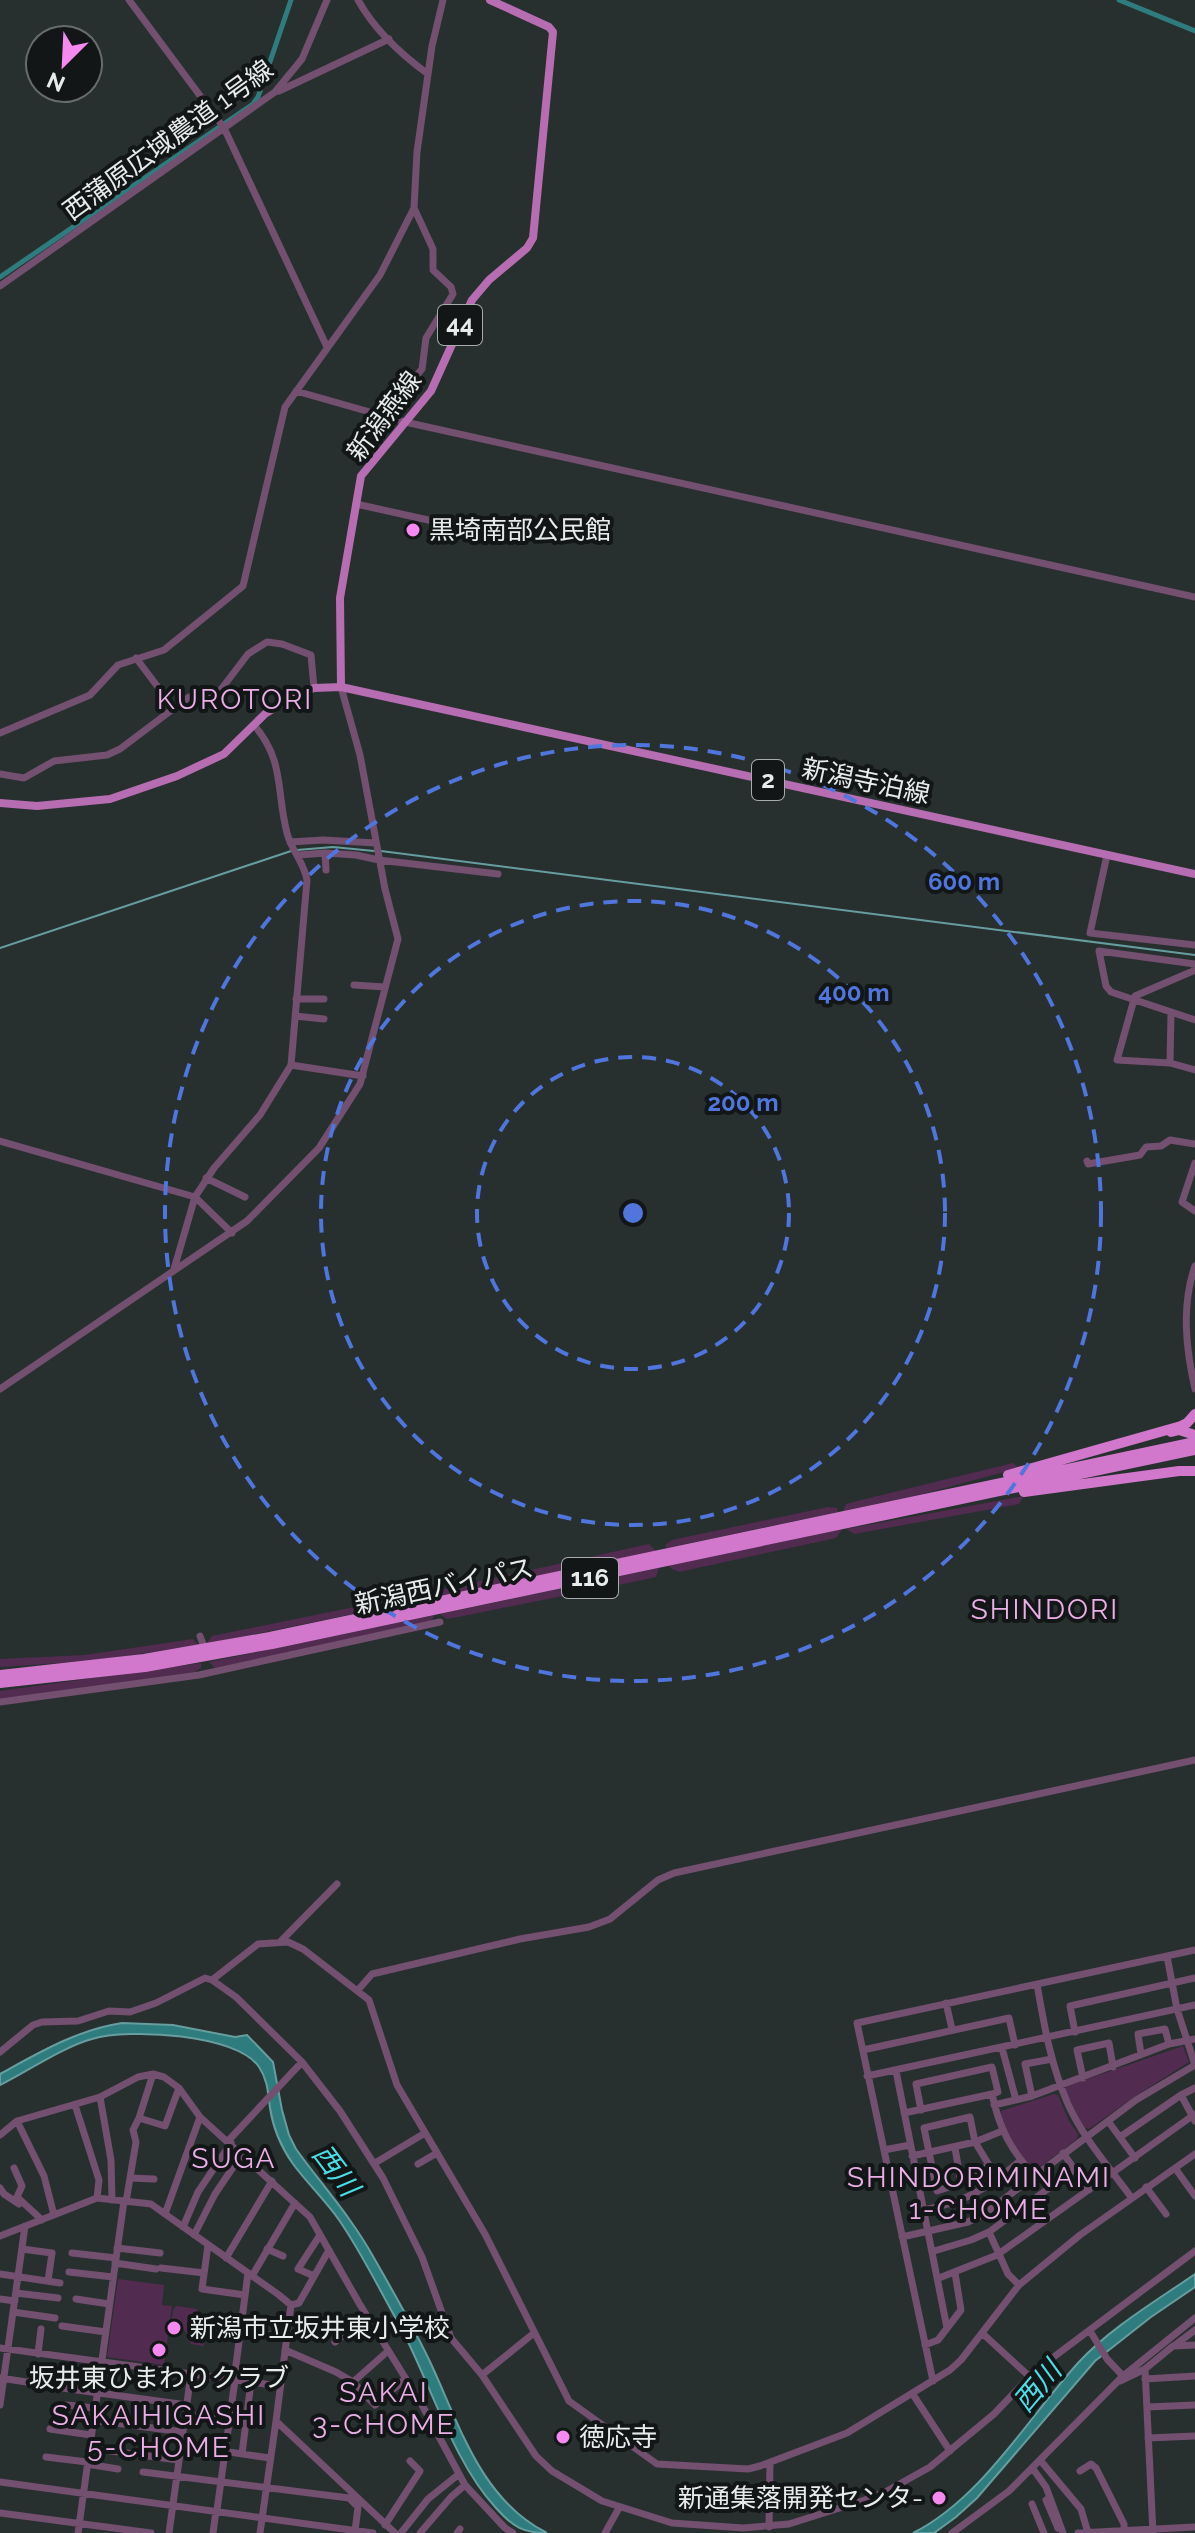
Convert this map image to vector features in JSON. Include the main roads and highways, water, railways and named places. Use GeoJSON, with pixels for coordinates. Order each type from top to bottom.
{"type":"FeatureCollection","features":[{"type":"Feature","properties":{"kind":"highway"},"geometry":{"type":"LineString","coordinates":[[938,1500],[1187,1423],[1195,1414]]}},
{"type":"Feature","properties":{"kind":"highway"},"geometry":{"type":"LineString","coordinates":[[1146,1435],[1179,1430],[1195,1435]]}},
{"type":"Feature","properties":{"kind":"highway","name":"116"},"geometry":{"type":"LineString","coordinates":[[1175,1450],[1195,1442]]}},
{"type":"Feature","properties":{"kind":"highway","name":"新潟西バイパス"},"geometry":{"type":"LineString","coordinates":[[0,1673],[34,1676],[270,1637],[1175,1450]]}},
{"type":"Feature","properties":{"kind":"highway","name":"116"},"geometry":{"type":"LineString","coordinates":[[1175,1450],[1195,1450]]}},
{"type":"Feature","properties":{"kind":"highway"},"geometry":{"type":"LineString","coordinates":[[1179,1471],[1195,1465]]}},
{"type":"Feature","properties":{"kind":"highway"},"geometry":{"type":"LineString","coordinates":[[938,1500],[1195,1471]]}},
{"type":"Feature","properties":{"kind":"highway"},"geometry":{"type":"LineString","coordinates":[[0,1685],[34,1676]]}},
{"type":"Feature","properties":{"kind":"main road","name":"新潟燕線"},"geometry":{"type":"LineString","coordinates":[[341,687],[339,617],[361,476],[431,391],[472,300],[489,280],[527,248],[533,238],[553,32],[549,27],[490,0]]}},
{"type":"Feature","properties":{"kind":"main road","name":"2"},"geometry":{"type":"LineString","coordinates":[[0,803],[37,806],[110,799],[201,767],[224,754],[284,702],[314,688],[341,687]]}},
{"type":"Feature","properties":{"kind":"main road","name":"新潟寺泊線"},"geometry":{"type":"LineString","coordinates":[[341,687],[1195,874]]}},
{"type":"Feature","properties":{"kind":"water"},"geometry":{"type":"Polygon","coordinates":[[[122,2023],[173,2025],[235,2037],[247,2035],[273,2062],[282,2110],[296,2149],[347,2215],[374,2258],[419,2338],[476,2461],[506,2502],[547,2533],[519,2528],[508,2520],[467,2468],[411,2348],[363,2259],[339,2220],[285,2151],[273,2123],[264,2077],[259,2067],[247,2056],[229,2047],[181,2036],[109,2036],[70,2047],[0,2085],[0,2074],[44,2050],[74,2036],[122,2023]]]}},
{"type":"Feature","properties":{"kind":"water"},"geometry":{"type":"Polygon","coordinates":[[[1195,2274],[1195,2287],[1095,2361],[977,2498],[934,2533],[913,2533],[938,2518],[982,2479],[1078,2363],[1104,2338],[1195,2274]]]}},
{"type":"Feature","properties":{"kind":"waterway"},"geometry":{"type":"LineString","coordinates":[[0,277],[253,104],[291,0]]}},
{"type":"Feature","properties":{"kind":"waterway"},"geometry":{"type":"LineString","coordinates":[[1119,0],[1195,31]]}},
{"type":"Feature","properties":{"kind":"waterway"},"geometry":{"type":"LineString","coordinates":[[297,850],[333,847],[374,851]]}},
{"type":"Feature","properties":{"kind":"waterway"},"geometry":{"type":"LineString","coordinates":[[0,948],[291,851]]}},
{"type":"Feature","properties":{"kind":"waterway"},"geometry":{"type":"LineString","coordinates":[[381,851],[1195,955]]}},
{"type":"Feature","properties":{"kind":"place","name":"黒埼南部公民館"},"geometry":{"type":"Point","coordinates":[413,530]}},
{"type":"Feature","properties":{"kind":"place","name":"新潟市立坂井東小学校"},"geometry":{"type":"Point","coordinates":[174,2328]}},
{"type":"Feature","properties":{"kind":"place","name":"坂井東ひまわりクラブ"},"geometry":{"type":"Point","coordinates":[159,2350]}},
{"type":"Feature","properties":{"kind":"place","name":"徳応寺"},"geometry":{"type":"Point","coordinates":[563,2437]}},
{"type":"Feature","properties":{"kind":"place","name":"新通集落開発センタ-"},"geometry":{"type":"Point","coordinates":[939,2498]}},
{"type":"Feature","properties":{"kind":"district","name":"KUROTORI"},"geometry":{"type":"Point","coordinates":[235,699]}},
{"type":"Feature","properties":{"kind":"district","name":"SHINDORI"},"geometry":{"type":"Point","coordinates":[1045,1609]}},
{"type":"Feature","properties":{"kind":"district","name":"SUGA"},"geometry":{"type":"Point","coordinates":[234,2158]}},
{"type":"Feature","properties":{"kind":"district","name":"SHINDORIMINAMI 1-CHOME"},"geometry":{"type":"Point","coordinates":[979,2193]}},
{"type":"Feature","properties":{"kind":"district","name":"SAKAI 3-CHOME"},"geometry":{"type":"Point","coordinates":[384,2408]}},
{"type":"Feature","properties":{"kind":"district","name":"SAKAIHIGASHI 5-CHOME"},"geometry":{"type":"Point","coordinates":[159,2431]}},
{"type":"Feature","properties":{"kind":"water label","name":"西川"},"geometry":{"type":"Point","coordinates":[336,2170]}},
{"type":"Feature","properties":{"kind":"water label","name":"西川"},"geometry":{"type":"Point","coordinates":[1037,2386]}}]}
